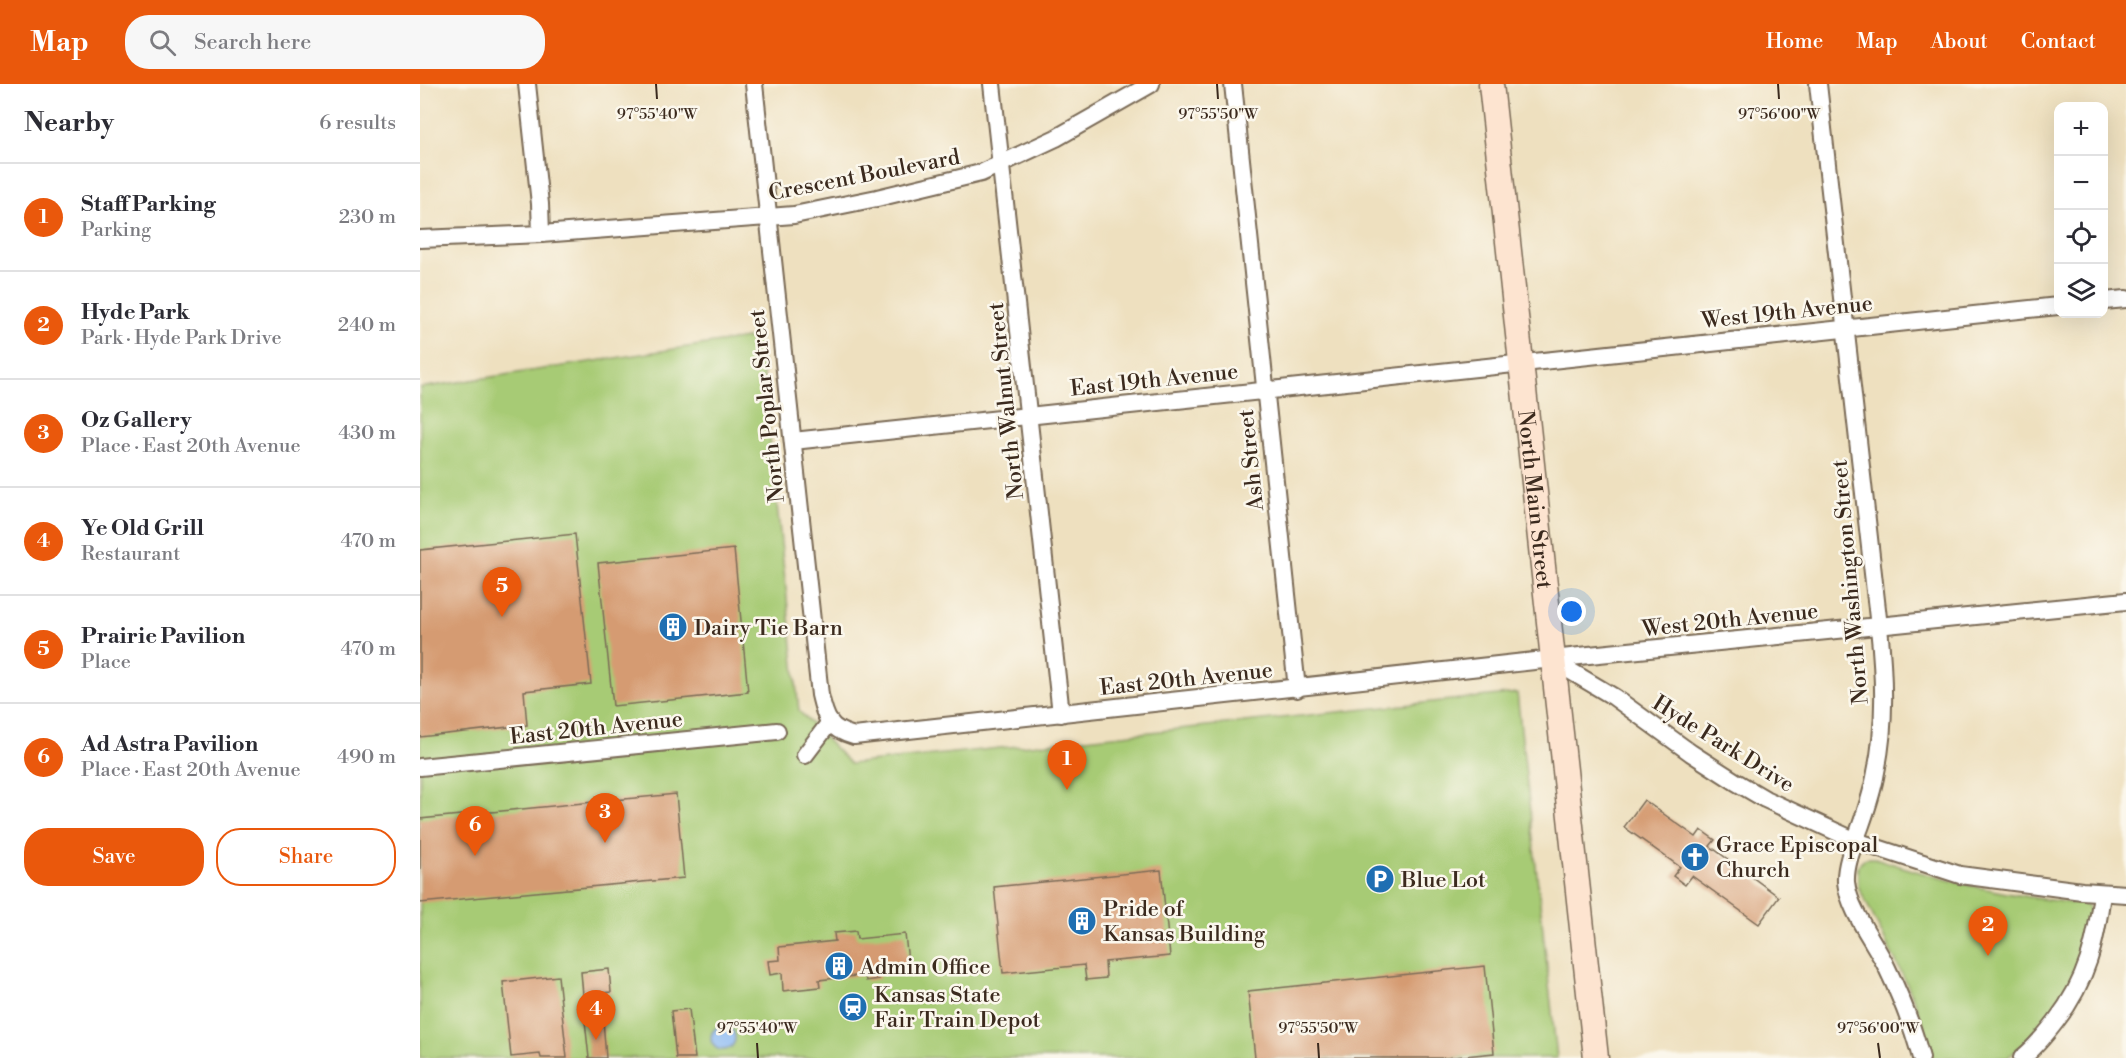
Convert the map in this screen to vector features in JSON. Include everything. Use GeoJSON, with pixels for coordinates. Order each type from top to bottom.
{"type":"FeatureCollection","features":[{"type":"Feature","properties":{"kind":"main road","name":"North Main Street"},"geometry":{"type":"LineString","coordinates":[[1491,84],[1596,1058]]}},
{"type":"Feature","properties":{"kind":"street"},"geometry":{"type":"LineString","coordinates":[[527,84],[541,234]]}},
{"type":"Feature","properties":{"kind":"street","name":"North Poplar Street"},"geometry":{"type":"LineString","coordinates":[[754,84],[820,696],[823,710],[830,722]]}},
{"type":"Feature","properties":{"kind":"street","name":"North Walnut Street"},"geometry":{"type":"LineString","coordinates":[[992,84],[1061,714]]}},
{"type":"Feature","properties":{"kind":"street","name":"Crescent Boulevard"},"geometry":{"type":"LineString","coordinates":[[420,239],[541,234],[794,215],[877,198],[981,173],[1056,138],[1151,84]]}},
{"type":"Feature","properties":{"kind":"street","name":"Ash Street"},"geometry":{"type":"LineString","coordinates":[[1233,84],[1297,689]]}},
{"type":"Feature","properties":{"kind":"street","name":"North Washington Street"},"geometry":{"type":"LineString","coordinates":[[1818,84],[1879,627],[1884,700],[1881,746],[1876,773],[1846,874],[1849,895],[1887,968],[1906,1013],[1921,1058]]}},
{"type":"Feature","properties":{"kind":"street"},"geometry":{"type":"LineString","coordinates":[[2108,301],[2126,299]]}},
{"type":"Feature","properties":{"kind":"street","name":"West 19th Avenue"},"geometry":{"type":"LineString","coordinates":[[1520,363],[2054,306]]}},
{"type":"Feature","properties":{"kind":"street","name":"East 19th Avenue"},"geometry":{"type":"LineString","coordinates":[[793,441],[1520,363]]}},
{"type":"Feature","properties":{"kind":"street","name":"West 20th Avenue"},"geometry":{"type":"LineString","coordinates":[[1552,660],[2126,601]]}},
{"type":"Feature","properties":{"kind":"street","name":"East 20th Avenue"},"geometry":{"type":"LineString","coordinates":[[830,722],[838,731],[854,736],[1552,660]]}},
{"type":"Feature","properties":{"kind":"street","name":"Hyde Park Drive"},"geometry":{"type":"LineString","coordinates":[[1552,660],[1614,697],[1691,753],[1736,782],[1765,799],[1856,841],[1960,875],[2126,894]]}},
{"type":"Feature","properties":{"kind":"street"},"geometry":{"type":"LineString","coordinates":[[805,755],[830,722]]}},
{"type":"Feature","properties":{"kind":"street","name":"East 20th Avenue"},"geometry":{"type":"LineString","coordinates":[[420,767],[777,732]]}},
{"type":"Feature","properties":{"kind":"street"},"geometry":{"type":"LineString","coordinates":[[2022,1058],[2048,1032],[2076,993],[2091,957],[2102,893]]}},
{"type":"Feature","properties":{"kind":"green space"},"geometry":{"type":"Polygon","coordinates":[[[759,336],[799,711],[850,764],[1517,693],[1557,1058],[420,1058],[420,388],[759,336]]]}},
{"type":"Feature","properties":{"kind":"green space"},"geometry":{"type":"Polygon","coordinates":[[[1868,858],[1996,891],[2071,903],[2075,900],[2087,904],[2091,918],[2086,941],[2067,989],[2046,1020],[2021,1047],[2007,1058],[1932,1058],[1924,1026],[1908,986],[1858,886],[1858,866],[1868,858]]]}},
{"type":"Feature","properties":{"kind":"water"},"geometry":{"type":"Polygon","coordinates":[[[723,1026],[728,1027],[734,1033],[734,1043],[728,1049],[723,1050],[718,1049],[712,1043],[711,1038],[712,1033],[718,1027],[723,1026]]]}},
{"type":"Feature","properties":{"kind":"building"},"geometry":{"type":"Polygon","coordinates":[[[575,534],[591,684],[524,691],[527,725],[420,737],[420,550],[575,534]]]}},
{"type":"Feature","properties":{"kind":"building","name":"Dairy Tie Barn"},"geometry":{"type":"Polygon","coordinates":[[[734,549],[748,692],[613,706],[598,563],[734,549]]]}},
{"type":"Feature","properties":{"kind":"building"},"geometry":{"type":"Polygon","coordinates":[[[676,794],[684,878],[420,903],[420,819],[676,794]]]}},
{"type":"Feature","properties":{"kind":"building","name":"Grace Episcopal Church"},"geometry":{"type":"Polygon","coordinates":[[[1644,800],[1696,837],[1701,830],[1715,840],[1710,846],[1779,897],[1759,924],[1692,876],[1685,885],[1673,876],[1680,867],[1624,827],[1644,800]]]}},
{"type":"Feature","properties":{"kind":"building","name":"Pride of Kansas Building"},"geometry":{"type":"Polygon","coordinates":[[[1161,870],[1170,956],[1105,962],[1106,978],[1086,980],[1084,965],[1003,973],[994,887],[1161,870]]]}},
{"type":"Feature","properties":{"kind":"building","name":"Admin Office"},"geometry":{"type":"Polygon","coordinates":[[[856,931],[857,939],[905,934],[909,971],[879,973],[879,979],[866,981],[865,975],[819,980],[820,987],[783,991],[782,973],[770,975],[768,961],[780,960],[779,947],[835,941],[834,933],[856,931]]]}},
{"type":"Feature","properties":{"kind":"building"},"geometry":{"type":"Polygon","coordinates":[[[1485,966],[1494,1053],[1445,1058],[1255,1058],[1248,991],[1485,966]]]}},
{"type":"Feature","properties":{"kind":"building"},"geometry":{"type":"Polygon","coordinates":[[[609,969],[611,992],[583,995],[581,972],[609,969]]]}},
{"type":"Feature","properties":{"kind":"building"},"geometry":{"type":"Polygon","coordinates":[[[558,976],[567,1058],[541,1058],[540,1054],[511,1057],[503,982],[558,976]]]}},
{"type":"Feature","properties":{"kind":"building"},"geometry":{"type":"Polygon","coordinates":[[[689,1009],[695,1058],[676,1058],[671,1011],[689,1009]]]}},
{"type":"Feature","properties":{"kind":"building"},"geometry":{"type":"Polygon","coordinates":[[[603,1020],[606,1058],[589,1058],[585,1021],[603,1020]]]}},
{"type":"Feature","properties":{"kind":"place","name":"Prairie Pavilion"},"geometry":{"type":"Point","coordinates":[502,617]}},
{"type":"Feature","properties":{"kind":"place","name":"Dairy Tie Barn"},"geometry":{"type":"Point","coordinates":[673,627]}},
{"type":"Feature","properties":{"kind":"place","name":"Staff Parking"},"geometry":{"type":"Point","coordinates":[1067,790]}},
{"type":"Feature","properties":{"kind":"place","name":"Oz Gallery"},"geometry":{"type":"Point","coordinates":[605,843]}},
{"type":"Feature","properties":{"kind":"place","name":"Ad Astra Pavilion"},"geometry":{"type":"Point","coordinates":[475,856]}},
{"type":"Feature","properties":{"kind":"place","name":"Grace Episcopal Church"},"geometry":{"type":"Point","coordinates":[1695,857]}},
{"type":"Feature","properties":{"kind":"place","name":"Blue Lot"},"geometry":{"type":"Point","coordinates":[1380,879]}},
{"type":"Feature","properties":{"kind":"place","name":"Pride of Kansas Building"},"geometry":{"type":"Point","coordinates":[1082,921]}},
{"type":"Feature","properties":{"kind":"place","name":"Hyde Park"},"geometry":{"type":"Point","coordinates":[1988,956]}},
{"type":"Feature","properties":{"kind":"place","name":"Admin Office"},"geometry":{"type":"Point","coordinates":[839,966]}},
{"type":"Feature","properties":{"kind":"place","name":"Kansas State Fair Train Depot"},"geometry":{"type":"Point","coordinates":[853,1007]}},
{"type":"Feature","properties":{"kind":"place","name":"Ye Old Grill"},"geometry":{"type":"Point","coordinates":[596,1040]}}]}
